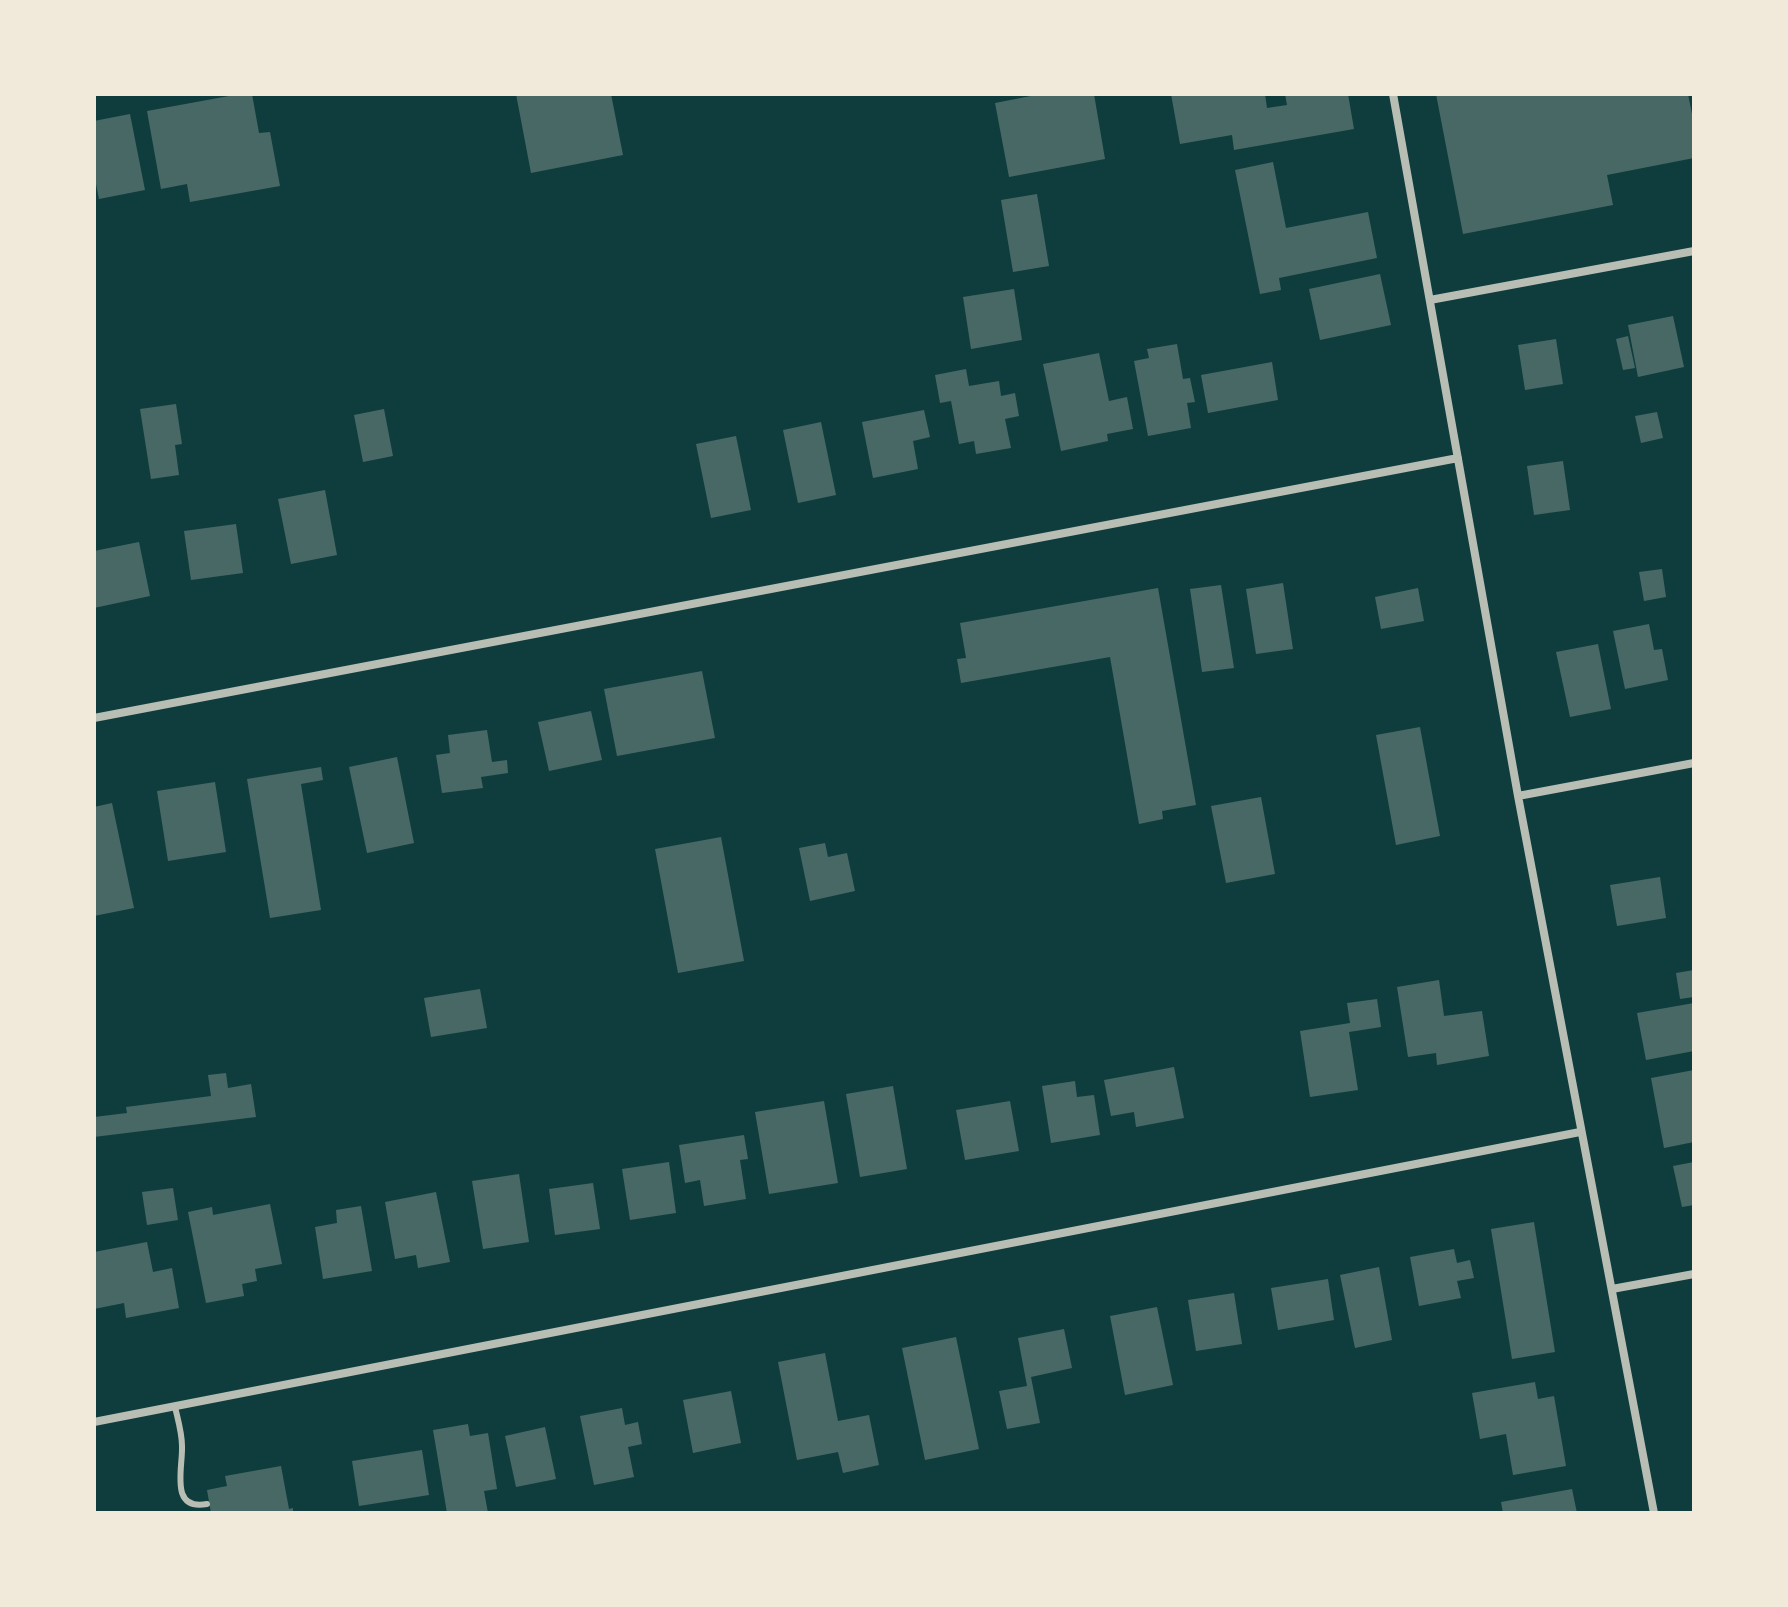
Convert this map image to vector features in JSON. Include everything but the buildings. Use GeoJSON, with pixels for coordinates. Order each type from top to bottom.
{"type":"FeatureCollection","features":[{"type":"Feature","properties":{"kind":"street"},"geometry":{"type":"LineString","coordinates":[[1393,94],[1518,796],[1654,1513]]}},
{"type":"Feature","properties":{"kind":"street"},"geometry":{"type":"LineString","coordinates":[[1430,300],[1694,251]]}},
{"type":"Feature","properties":{"kind":"street"},"geometry":{"type":"LineString","coordinates":[[94,718],[1458,458]]}},
{"type":"Feature","properties":{"kind":"street"},"geometry":{"type":"LineString","coordinates":[[1518,796],[1694,763]]}},
{"type":"Feature","properties":{"kind":"street"},"geometry":{"type":"LineString","coordinates":[[94,1422],[1580,1132]]}},
{"type":"Feature","properties":{"kind":"street"},"geometry":{"type":"LineString","coordinates":[[1612,1289],[1694,1274]]}},
{"type":"Feature","properties":{"kind":"lane"},"geometry":{"type":"LineString","coordinates":[[175,1407],[182,1443],[181,1489],[194,1505],[207,1504]]}}]}
